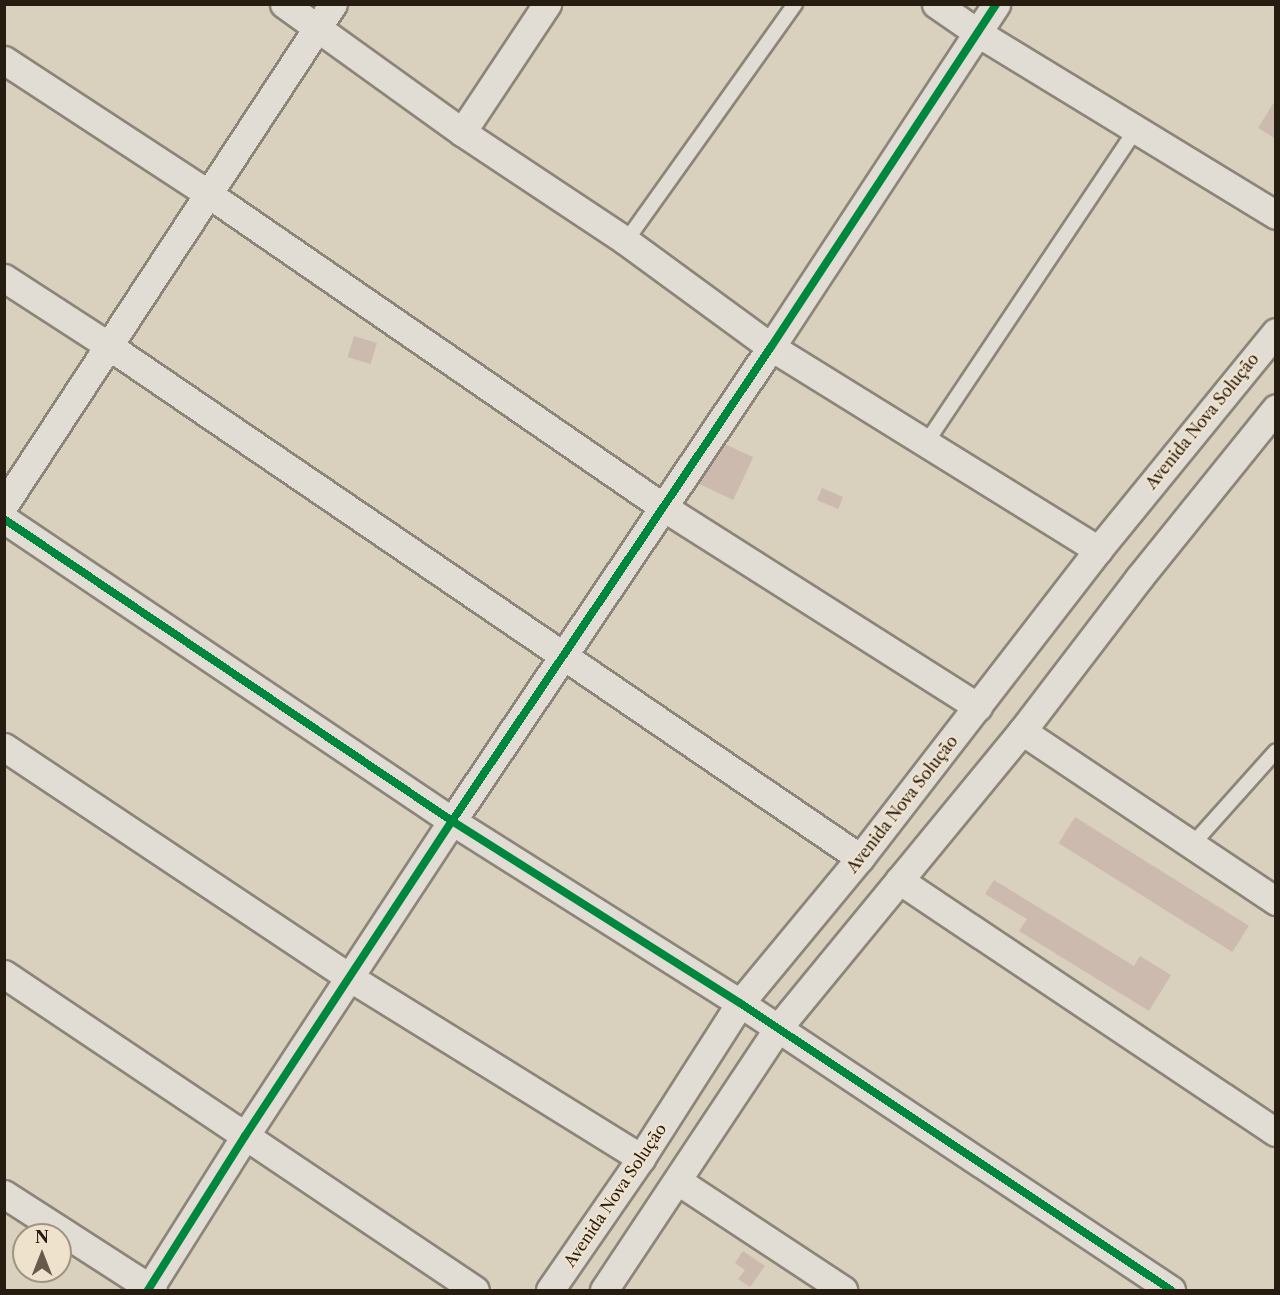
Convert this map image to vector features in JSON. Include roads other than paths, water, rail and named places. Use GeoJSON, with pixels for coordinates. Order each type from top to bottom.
{"type":"FeatureCollection","features":[{"type":"Feature","properties":{"kind":"street"},"geometry":{"type":"LineString","coordinates":[[284,4],[462,132],[626,240],[771,347],[1098,550]]}},
{"type":"Feature","properties":{"kind":"street"},"geometry":{"type":"LineString","coordinates":[[4,505],[210,195],[333,4]]}},
{"type":"Feature","properties":{"kind":"street"},"geometry":{"type":"LineString","coordinates":[[462,132],[548,4]]}},
{"type":"Feature","properties":{"kind":"street"},"geometry":{"type":"LineString","coordinates":[[936,4],[978,33],[1275,216]]}},
{"type":"Feature","properties":{"kind":"street"},"geometry":{"type":"LineString","coordinates":[[4,1194],[150,1290],[245,1136],[349,977],[771,347],[996,4]]}},
{"type":"Feature","properties":{"kind":"street"},"geometry":{"type":"LineString","coordinates":[[4,60],[210,195],[663,507],[978,707]]}},
{"type":"Feature","properties":{"kind":"street"},"geometry":{"type":"LineString","coordinates":[[4,278],[109,346],[860,858]]}},
{"type":"Feature","properties":{"kind":"street","name":"Avenida Nova Solução"},"geometry":{"type":"LineString","coordinates":[[550,1290],[641,1158],[740,1003],[860,858],[1098,550],[1275,332]]}},
{"type":"Feature","properties":{"kind":"street"},"geometry":{"type":"LineString","coordinates":[[604,1290],[778,1028],[1022,731],[1139,578],[1275,408]]}},
{"type":"Feature","properties":{"kind":"street"},"geometry":{"type":"LineString","coordinates":[[4,519],[452,821],[740,1003],[1171,1290]]}},
{"type":"Feature","properties":{"kind":"street"},"geometry":{"type":"LineString","coordinates":[[1022,731],[1275,902]]}},
{"type":"Feature","properties":{"kind":"street"},"geometry":{"type":"LineString","coordinates":[[4,747],[349,977],[641,1158]]}},
{"type":"Feature","properties":{"kind":"street"},"geometry":{"type":"LineString","coordinates":[[899,880],[1275,1132]]}},
{"type":"Feature","properties":{"kind":"street"},"geometry":{"type":"LineString","coordinates":[[4,974],[475,1290]]}},
{"type":"Feature","properties":{"kind":"street"},"geometry":{"type":"LineString","coordinates":[[678,1181],[843,1290]]}},
{"type":"Feature","properties":{"kind":"lane"},"geometry":{"type":"LineString","coordinates":[[626,240],[795,4]]}},
{"type":"Feature","properties":{"kind":"lane"},"geometry":{"type":"LineString","coordinates":[[926,443],[1136,131]]}},
{"type":"Feature","properties":{"kind":"lane"},"geometry":{"type":"LineString","coordinates":[[1191,846],[1275,751]]}}]}
